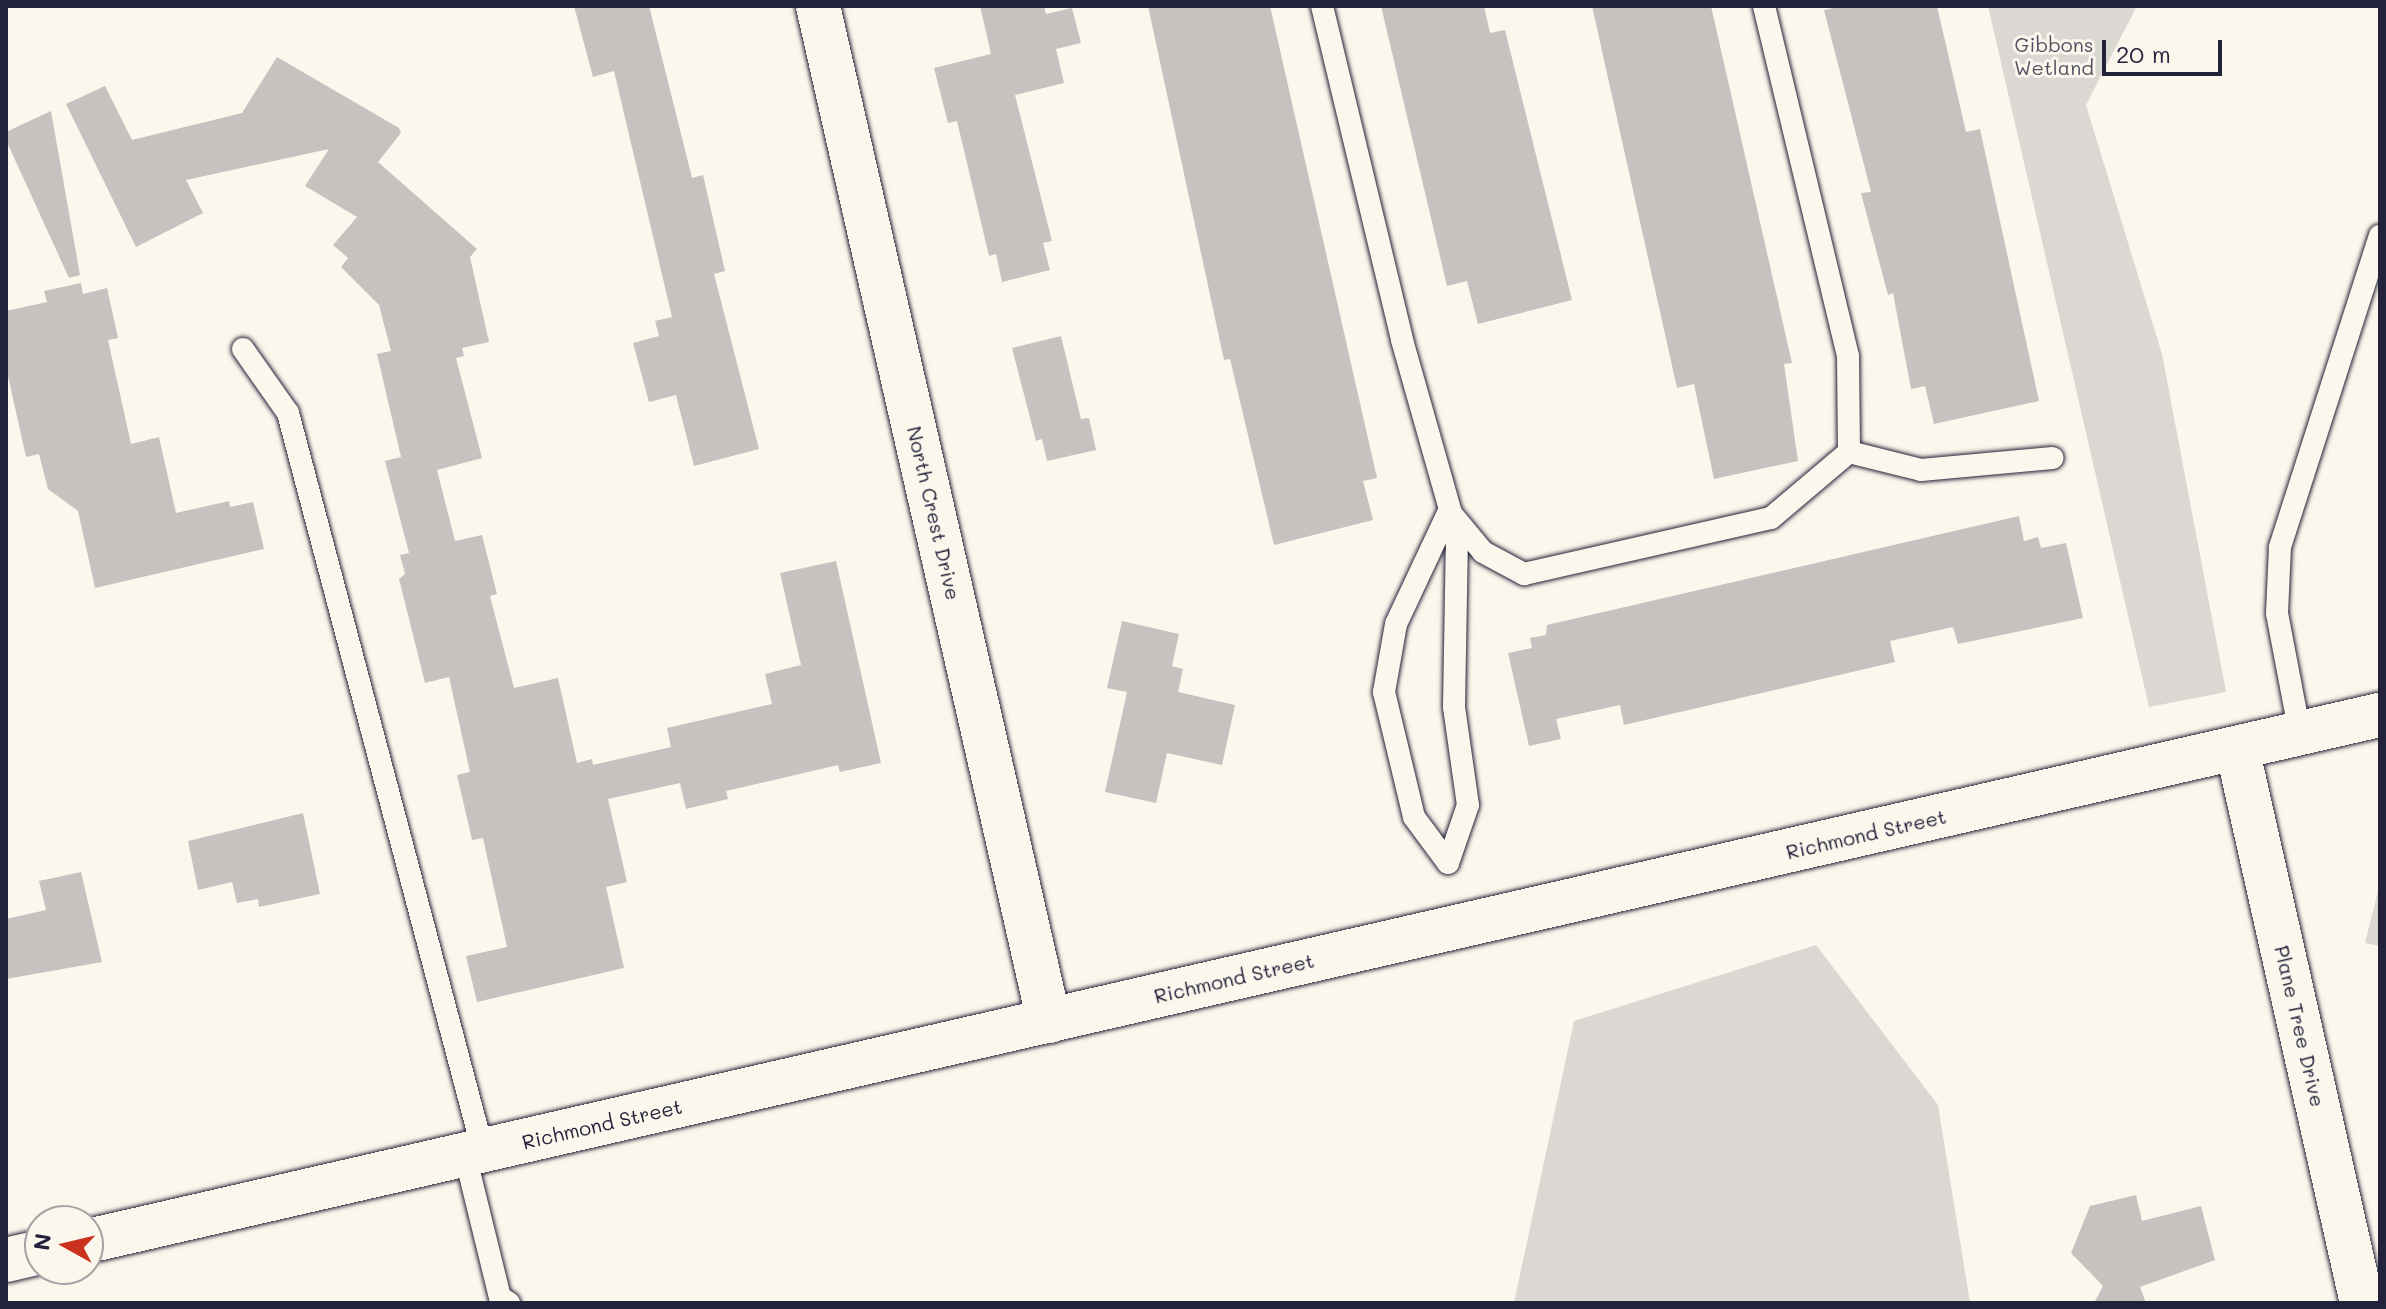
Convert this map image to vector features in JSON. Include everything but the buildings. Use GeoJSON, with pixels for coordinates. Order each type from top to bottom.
{"type":"FeatureCollection","features":[{"type":"Feature","properties":{"kind":"main road","name":"North Crest Drive"},"geometry":{"type":"LineString","coordinates":[[818,6],[1049,1021]]}},
{"type":"Feature","properties":{"kind":"main road","name":"Richmond Street"},"geometry":{"type":"LineString","coordinates":[[104,1237],[2380,715]]}},
{"type":"Feature","properties":{"kind":"main road","name":"Plane Tree Drive"},"geometry":{"type":"LineString","coordinates":[[2237,748],[2362,1303]]}},
{"type":"Feature","properties":{"kind":"lane"},"geometry":{"type":"LineString","coordinates":[[1322,6],[1457,535],[1454,707],[1468,805],[1448,863],[1414,817],[1384,692],[1396,624],[1449,511]]}},
{"type":"Feature","properties":{"kind":"lane"},"geometry":{"type":"LineString","coordinates":[[1764,6],[1848,356],[1849,452]]}},
{"type":"Feature","properties":{"kind":"lane"},"geometry":{"type":"LineString","coordinates":[[2300,734],[2277,613],[2280,547],[2380,236]]}},
{"type":"Feature","properties":{"kind":"lane"},"geometry":{"type":"LineString","coordinates":[[243,349],[288,413],[474,1153],[500,1297],[509,1303]]}},
{"type":"Feature","properties":{"kind":"lane"},"geometry":{"type":"LineString","coordinates":[[1449,511],[1483,552],[1524,574],[1771,518],[1849,452]]}},
{"type":"Feature","properties":{"kind":"lane"},"geometry":{"type":"LineString","coordinates":[[1849,452],[1921,470],[2052,458]]}},
{"type":"Feature","properties":{"kind":"green space","name":"Gibbons Wetland"},"geometry":{"type":"Polygon","coordinates":[[[1988,6],[2137,6],[2086,105],[2162,354],[2226,692],[2149,707],[1988,6]]]}},
{"type":"Feature","properties":{"kind":"green space"},"geometry":{"type":"Polygon","coordinates":[[[2380,883],[2380,946],[2365,943],[2380,883]]]}},
{"type":"Feature","properties":{"kind":"green space"},"geometry":{"type":"Polygon","coordinates":[[[1816,945],[1938,1105],[1970,1303],[1514,1303],[1574,1021],[1816,945]]]}}]}
